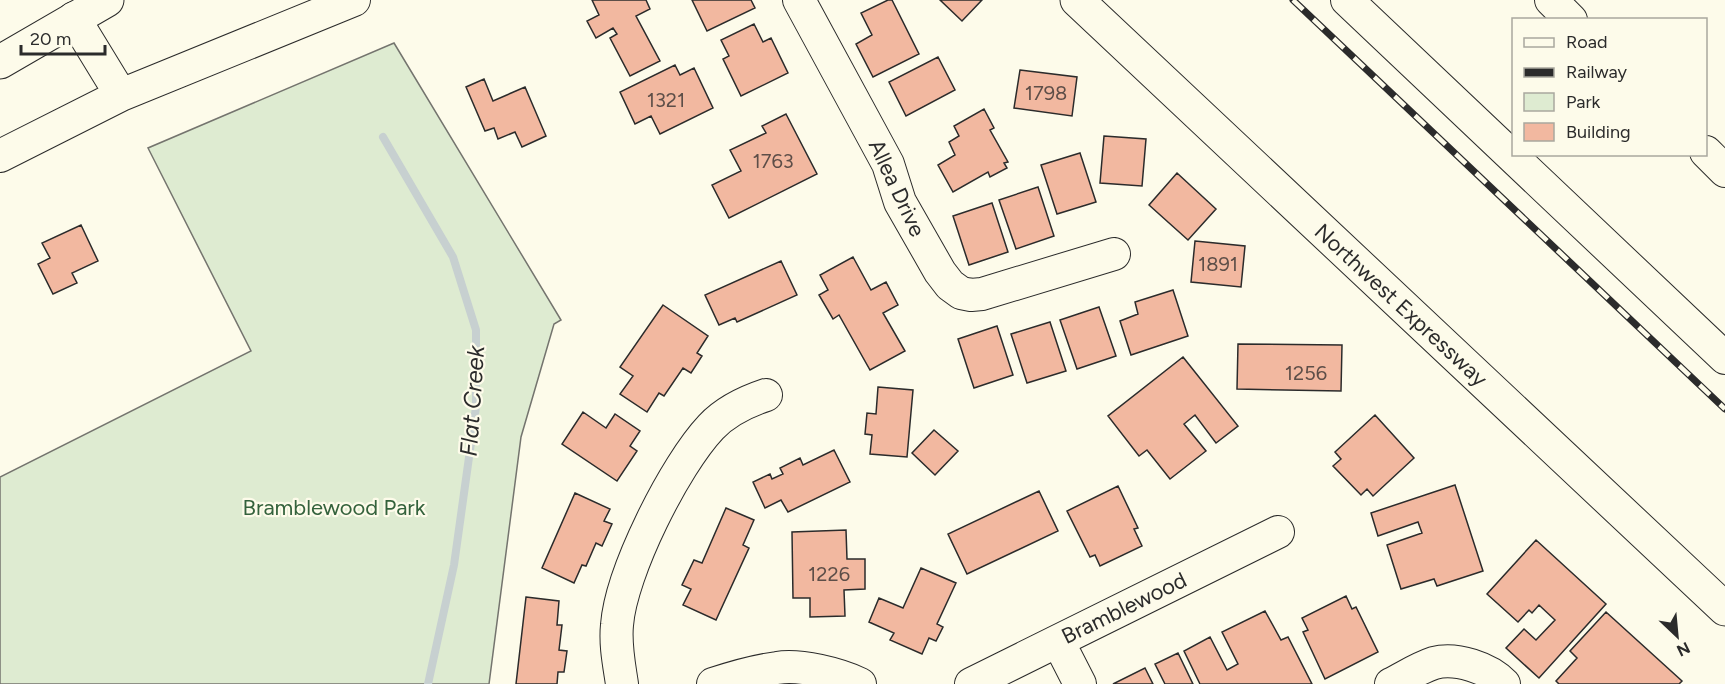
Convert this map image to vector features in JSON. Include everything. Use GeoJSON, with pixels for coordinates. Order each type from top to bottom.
{"type":"FeatureCollection","features":[{"type":"Feature","properties":{"kind":"main road"},"geometry":{"type":"LineString","coordinates":[[0,62],[107,0]]}},
{"type":"Feature","properties":{"kind":"main road","name":"Northwest Expressway"},"geometry":{"type":"LineString","coordinates":[[1077,0],[1725,609]]}},
{"type":"Feature","properties":{"kind":"street"},"geometry":{"type":"LineString","coordinates":[[0,156],[121,95],[354,0]]}},
{"type":"Feature","properties":{"kind":"street","name":"Allea Drive"},"geometry":{"type":"LineString","coordinates":[[799,0],[888,164],[900,202],[940,272],[950,285],[961,293],[982,294],[1114,254]]}},
{"type":"Feature","properties":{"kind":"street"},"geometry":{"type":"LineString","coordinates":[[1347,0],[1725,358]]}},
{"type":"Feature","properties":{"kind":"street"},"geometry":{"type":"LineString","coordinates":[[1551,0],[1569,18]]}},
{"type":"Feature","properties":{"kind":"street"},"geometry":{"type":"LineString","coordinates":[[74,18],[121,95]]}},
{"type":"Feature","properties":{"kind":"street"},"geometry":{"type":"LineString","coordinates":[[1707,153],[1725,171]]}},
{"type":"Feature","properties":{"kind":"street"},"geometry":{"type":"LineString","coordinates":[[622,684],[616,648],[617,623],[624,592],[656,512],[682,465],[711,427],[738,405],[766,395]]}},
{"type":"Feature","properties":{"kind":"street","name":"Bramblewood"},"geometry":{"type":"LineString","coordinates":[[971,684],[1278,532]]}},
{"type":"Feature","properties":{"kind":"street"},"geometry":{"type":"LineString","coordinates":[[1058,641],[1080,684]]}},
{"type":"Feature","properties":{"kind":"street"},"geometry":{"type":"LineString","coordinates":[[1391,684],[1433,663],[1446,662],[1478,667],[1500,679],[1504,684]]}},
{"type":"Feature","properties":{"kind":"street"},"geometry":{"type":"LineString","coordinates":[[713,684],[744,674],[780,667],[810,670],[848,678],[860,684]]}},
{"type":"Feature","properties":{"kind":"green space","name":"Bramblewood Park"},"geometry":{"type":"Polygon","coordinates":[[[394,43],[561,320],[554,324],[521,437],[489,684],[0,684],[0,477],[251,351],[148,148],[394,43]]]}},
{"type":"Feature","properties":{"kind":"building"},"geometry":{"type":"Polygon","coordinates":[[[592,0],[646,0],[650,9],[636,16],[660,61],[630,76],[610,38],[617,34],[613,28],[596,38],[587,21],[599,15],[592,0]]]}},
{"type":"Feature","properties":{"kind":"building"},"geometry":{"type":"Polygon","coordinates":[[[692,0],[751,0],[755,8],[707,31],[692,0]]]}},
{"type":"Feature","properties":{"kind":"building"},"geometry":{"type":"Polygon","coordinates":[[[892,0],[919,54],[873,77],[856,44],[872,35],[861,13],[892,0]]]}},
{"type":"Feature","properties":{"kind":"building"},"geometry":{"type":"Polygon","coordinates":[[[940,0],[982,0],[962,21],[940,0]]]}},
{"type":"Feature","properties":{"kind":"building"},"geometry":{"type":"Polygon","coordinates":[[[754,24],[763,42],[771,38],[788,73],[741,96],[723,59],[729,56],[721,40],[754,24]]]}},
{"type":"Feature","properties":{"kind":"building"},"geometry":{"type":"Polygon","coordinates":[[[938,57],[955,90],[906,116],[889,82],[938,57]]]}},
{"type":"Feature","properties":{"kind":"building"},"geometry":{"type":"Polygon","coordinates":[[[675,65],[680,75],[694,68],[713,108],[660,134],[651,116],[635,124],[620,92],[675,65]]]}},
{"type":"Feature","properties":{"kind":"building"},"geometry":{"type":"Polygon","coordinates":[[[1020,70],[1077,77],[1072,116],[1014,108],[1020,70]]]}},
{"type":"Feature","properties":{"kind":"building"},"geometry":{"type":"Polygon","coordinates":[[[484,79],[493,101],[525,87],[546,136],[522,147],[515,132],[498,139],[494,128],[485,131],[466,87],[484,79]]]}},
{"type":"Feature","properties":{"kind":"building"},"geometry":{"type":"Polygon","coordinates":[[[984,109],[994,128],[990,130],[1008,162],[1004,163],[1007,168],[990,177],[988,172],[953,192],[938,165],[955,155],[949,142],[959,136],[954,126],[984,109]]]}},
{"type":"Feature","properties":{"kind":"building"},"geometry":{"type":"Polygon","coordinates":[[[786,114],[817,174],[729,218],[712,185],[741,171],[730,150],[766,133],[762,126],[786,114]]]}},
{"type":"Feature","properties":{"kind":"building"},"geometry":{"type":"Polygon","coordinates":[[[1104,136],[1146,139],[1142,186],[1100,183],[1104,136]]]}},
{"type":"Feature","properties":{"kind":"building"},"geometry":{"type":"Polygon","coordinates":[[[1080,153],[1096,202],[1057,214],[1041,165],[1080,153]]]}},
{"type":"Feature","properties":{"kind":"building"},"geometry":{"type":"Polygon","coordinates":[[[1177,173],[1216,209],[1188,240],[1149,205],[1177,173]]]}},
{"type":"Feature","properties":{"kind":"building"},"geometry":{"type":"Polygon","coordinates":[[[1038,187],[1054,236],[1016,249],[999,200],[1038,187]]]}},
{"type":"Feature","properties":{"kind":"building"},"geometry":{"type":"Polygon","coordinates":[[[992,203],[1008,252],[969,265],[953,216],[992,203]]]}},
{"type":"Feature","properties":{"kind":"building"},"geometry":{"type":"Polygon","coordinates":[[[81,225],[98,261],[72,273],[77,283],[53,294],[38,264],[50,258],[42,243],[81,225]]]}},
{"type":"Feature","properties":{"kind":"building"},"geometry":{"type":"Polygon","coordinates":[[[1195,241],[1245,246],[1241,287],[1191,282],[1195,241]]]}},
{"type":"Feature","properties":{"kind":"building"},"geometry":{"type":"Polygon","coordinates":[[[853,257],[871,290],[886,282],[898,305],[883,313],[905,351],[870,370],[839,315],[833,319],[819,295],[828,290],[820,275],[853,257]]]}},
{"type":"Feature","properties":{"kind":"building"},"geometry":{"type":"Polygon","coordinates":[[[781,261],[797,295],[737,322],[735,318],[719,325],[705,295],[781,261]]]}},
{"type":"Feature","properties":{"kind":"building"},"geometry":{"type":"Polygon","coordinates":[[[1173,290],[1188,336],[1131,355],[1120,321],[1138,314],[1135,302],[1173,290]]]}},
{"type":"Feature","properties":{"kind":"building"},"geometry":{"type":"Polygon","coordinates":[[[663,305],[708,336],[697,353],[702,356],[691,373],[683,368],[664,396],[659,393],[647,412],[620,394],[633,376],[620,367],[663,305]]]}},
{"type":"Feature","properties":{"kind":"building"},"geometry":{"type":"Polygon","coordinates":[[[1099,307],[1116,356],[1077,369],[1060,320],[1099,307]]]}},
{"type":"Feature","properties":{"kind":"building"},"geometry":{"type":"Polygon","coordinates":[[[1050,322],[1066,371],[1027,383],[1011,334],[1050,322]]]}},
{"type":"Feature","properties":{"kind":"building"},"geometry":{"type":"Polygon","coordinates":[[[997,326],[1013,375],[974,388],[958,339],[997,326]]]}},
{"type":"Feature","properties":{"kind":"building"},"geometry":{"type":"Polygon","coordinates":[[[1238,344],[1342,345],[1341,391],[1237,389],[1238,344]]]}},
{"type":"Feature","properties":{"kind":"building"},"geometry":{"type":"Polygon","coordinates":[[[1183,357],[1238,426],[1216,443],[1195,415],[1184,424],[1206,451],[1170,479],[1147,450],[1139,456],[1108,416],[1183,357]]]}},
{"type":"Feature","properties":{"kind":"building"},"geometry":{"type":"Polygon","coordinates":[[[878,387],[913,390],[907,457],[870,454],[872,435],[865,434],[867,413],[876,414],[878,387]]]}},
{"type":"Feature","properties":{"kind":"building"},"geometry":{"type":"Polygon","coordinates":[[[583,412],[606,428],[615,414],[640,431],[630,446],[637,451],[617,481],[562,444],[583,412]]]}},
{"type":"Feature","properties":{"kind":"building"},"geometry":{"type":"Polygon","coordinates":[[[1375,415],[1414,458],[1373,496],[1367,489],[1361,495],[1333,466],[1341,459],[1335,452],[1375,415]]]}},
{"type":"Feature","properties":{"kind":"building"},"geometry":{"type":"Polygon","coordinates":[[[934,430],[958,451],[935,475],[912,453],[934,430]]]}},
{"type":"Feature","properties":{"kind":"building"},"geometry":{"type":"Polygon","coordinates":[[[834,450],[850,482],[788,512],[781,500],[765,508],[753,482],[770,474],[772,479],[783,474],[780,468],[800,458],[803,465],[834,450]]]}},
{"type":"Feature","properties":{"kind":"building"},"geometry":{"type":"Polygon","coordinates":[[[1455,485],[1483,571],[1437,586],[1434,579],[1401,589],[1387,545],[1422,533],[1418,522],[1378,536],[1371,513],[1455,485]]]}},
{"type":"Feature","properties":{"kind":"building"},"geometry":{"type":"Polygon","coordinates":[[[1118,486],[1138,528],[1134,529],[1142,546],[1100,566],[1095,555],[1090,557],[1067,511],[1118,486]]]}},
{"type":"Feature","properties":{"kind":"building"},"geometry":{"type":"Polygon","coordinates":[[[1039,491],[1058,531],[967,574],[948,534],[1039,491]]]}},
{"type":"Feature","properties":{"kind":"building"},"geometry":{"type":"Polygon","coordinates":[[[575,493],[610,509],[604,521],[612,524],[602,546],[596,543],[586,566],[582,565],[574,583],[542,568],[575,493]]]}},
{"type":"Feature","properties":{"kind":"building"},"geometry":{"type":"Polygon","coordinates":[[[726,508],[754,520],[743,545],[749,548],[716,620],[683,605],[691,589],[682,585],[694,560],[702,563],[726,508]]]}},
{"type":"Feature","properties":{"kind":"building"},"geometry":{"type":"Polygon","coordinates":[[[846,530],[847,559],[865,559],[865,589],[844,590],[845,616],[810,617],[810,598],[793,598],[792,532],[846,530]]]}},
{"type":"Feature","properties":{"kind":"building"},"geometry":{"type":"Polygon","coordinates":[[[1536,540],[1606,604],[1539,678],[1506,648],[1524,629],[1536,640],[1555,620],[1539,605],[1532,613],[1529,610],[1518,622],[1487,594],[1536,540]]]}},
{"type":"Feature","properties":{"kind":"building"},"geometry":{"type":"Polygon","coordinates":[[[921,568],[956,583],[937,624],[943,627],[936,641],[929,638],[922,654],[890,640],[894,633],[869,622],[879,598],[903,608],[921,568]]]}},
{"type":"Feature","properties":{"kind":"building"},"geometry":{"type":"Polygon","coordinates":[[[1346,596],[1352,609],[1356,607],[1378,652],[1325,679],[1303,632],[1308,630],[1302,618],[1346,596]]]}},
{"type":"Feature","properties":{"kind":"building"},"geometry":{"type":"Polygon","coordinates":[[[526,597],[559,601],[557,625],[562,625],[559,650],[567,651],[564,672],[558,672],[557,684],[516,684],[526,597]]]}},
{"type":"Feature","properties":{"kind":"building"},"geometry":{"type":"Polygon","coordinates":[[[1265,611],[1281,640],[1288,637],[1312,684],[1200,684],[1184,651],[1210,637],[1227,670],[1238,664],[1222,632],[1265,611]]]}},
{"type":"Feature","properties":{"kind":"building"},"geometry":{"type":"Polygon","coordinates":[[[1606,612],[1682,681],[1679,684],[1559,684],[1556,681],[1577,658],[1570,651],[1606,612]]]}},
{"type":"Feature","properties":{"kind":"building"},"geometry":{"type":"Polygon","coordinates":[[[1178,653],[1193,684],[1165,684],[1155,664],[1178,653]]]}},
{"type":"Feature","properties":{"kind":"building"},"geometry":{"type":"Polygon","coordinates":[[[1145,668],[1153,684],[1113,684],[1145,668]]]}},
{"type":"Feature","properties":{"kind":"waterway","name":"Flat Creek"},"geometry":{"type":"LineString","coordinates":[[383,137],[453,257],[476,330],[476,407],[454,565],[428,684]]}},
{"type":"Feature","properties":{"kind":"railway"},"geometry":{"type":"LineString","coordinates":[[1293,0],[1725,409]]}}]}
